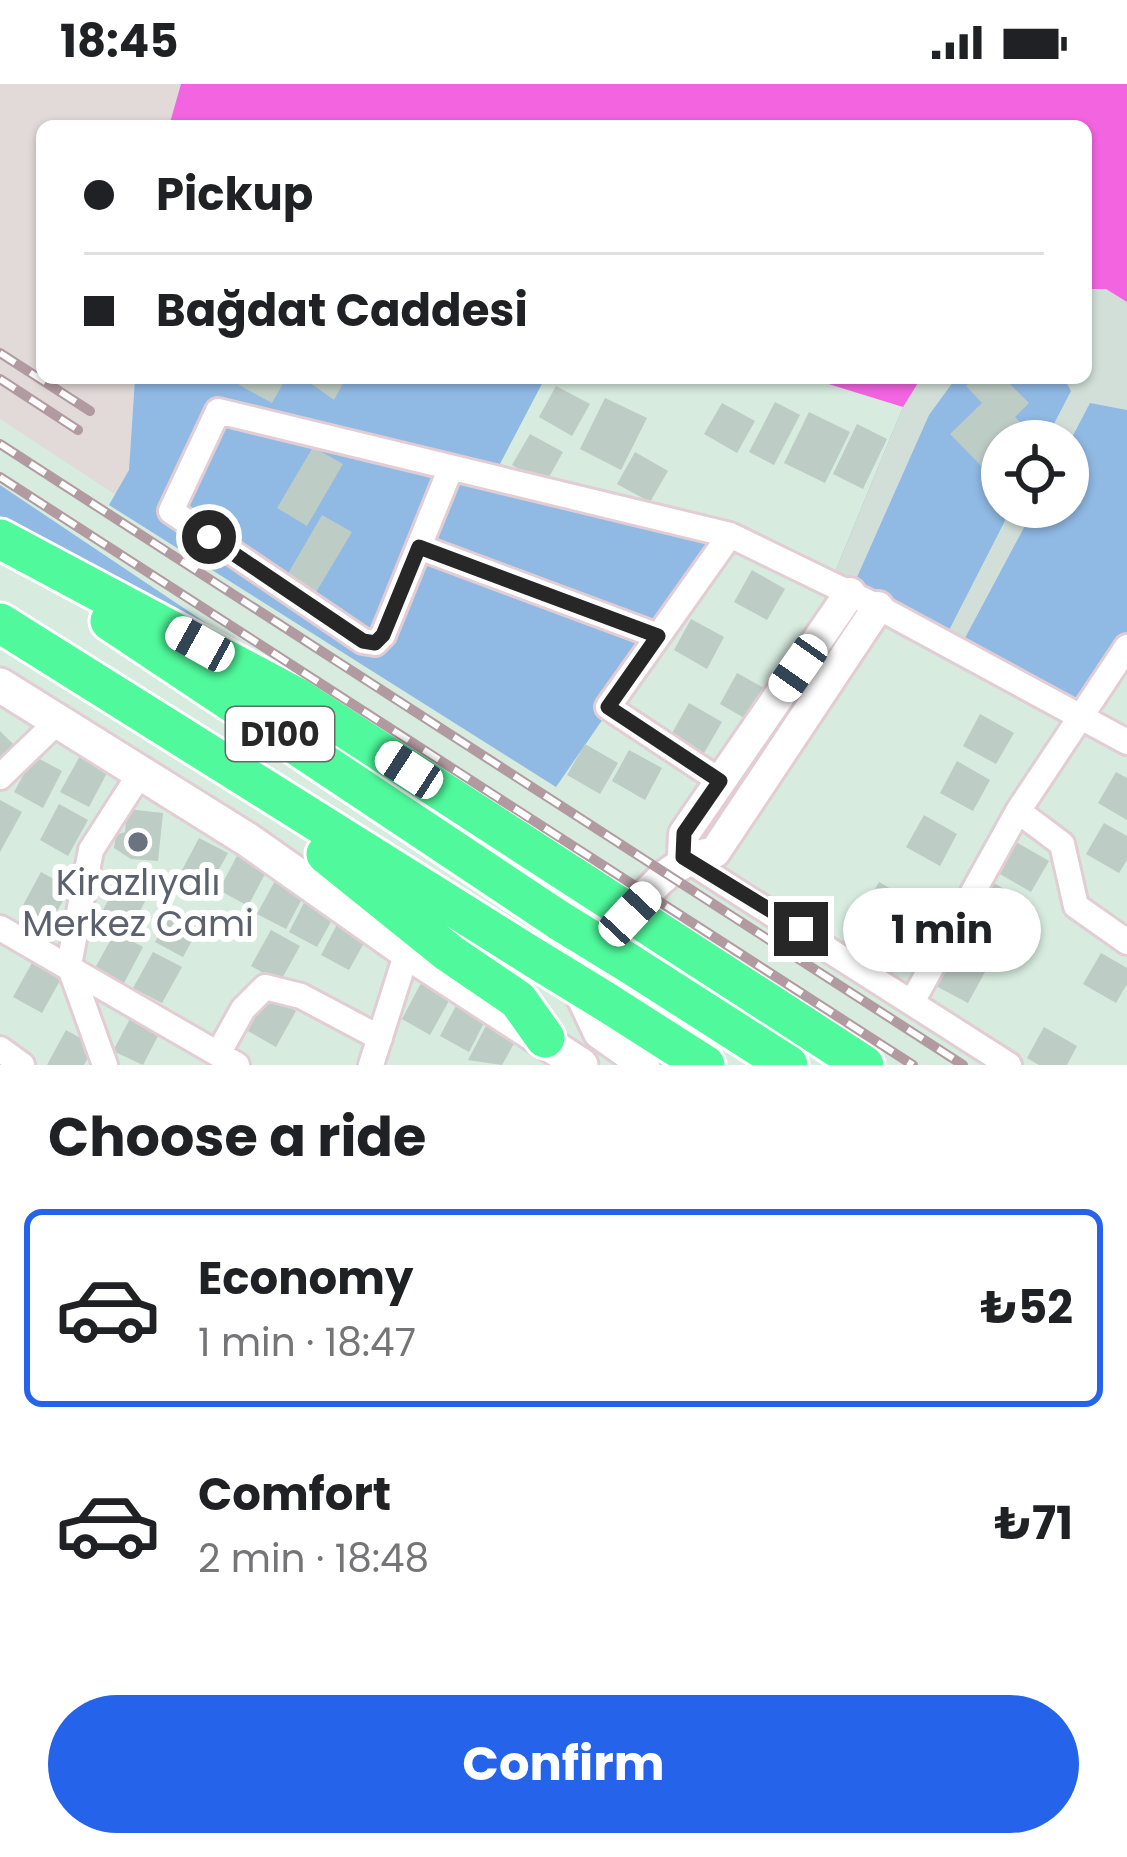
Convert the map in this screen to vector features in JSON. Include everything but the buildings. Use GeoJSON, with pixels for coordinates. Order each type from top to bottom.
{"type":"FeatureCollection","features":[{"type":"Feature","properties":{"kind":"highway"},"geometry":{"type":"LineString","coordinates":[[0,543],[298,698],[864,1065]]}},
{"type":"Feature","properties":{"kind":"highway","name":"D100"},"geometry":{"type":"LineString","coordinates":[[0,543],[560,921],[788,1065]]}},
{"type":"Feature","properties":{"kind":"highway","name":"D100"},"geometry":{"type":"LineString","coordinates":[[0,623],[705,1065]]}},
{"type":"Feature","properties":{"kind":"highway"},"geometry":{"type":"LineString","coordinates":[[196,748],[449,953],[518,1000],[544,1038]]}},
{"type":"Feature","properties":{"kind":"main road"},"geometry":{"type":"LineString","coordinates":[[0,685],[141,772],[581,1065]]}},
{"type":"Feature","properties":{"kind":"street"},"geometry":{"type":"LineString","coordinates":[[450,470],[383,635],[375,643],[363,641],[171,511],[218,411],[730,535],[864,600],[1127,742]]}},
{"type":"Feature","properties":{"kind":"street"},"geometry":{"type":"LineString","coordinates":[[720,781],[608,707],[730,535]]}},
{"type":"Feature","properties":{"kind":"street"},"geometry":{"type":"LineString","coordinates":[[419,547],[658,636]]}},
{"type":"Feature","properties":{"kind":"street"},"geometry":{"type":"LineString","coordinates":[[683,857],[684,833],[720,781],[864,600]]}},
{"type":"Feature","properties":{"kind":"street"},"geometry":{"type":"LineString","coordinates":[[644,1065],[598,1034],[583,999],[630,914],[683,857],[715,852],[864,600]]}},
{"type":"Feature","properties":{"kind":"street"},"geometry":{"type":"LineString","coordinates":[[912,1002],[1018,811],[1127,646]]}},
{"type":"Feature","properties":{"kind":"street"},"geometry":{"type":"LineString","coordinates":[[0,777],[57,722]]}},
{"type":"Feature","properties":{"kind":"street"},"geometry":{"type":"LineString","coordinates":[[105,1065],[69,965],[92,850],[141,772]]}},
{"type":"Feature","properties":{"kind":"street"},"geometry":{"type":"LineString","coordinates":[[1018,811],[1061,844],[1076,906],[1127,942]]}},
{"type":"Feature","properties":{"kind":"street"},"geometry":{"type":"LineString","coordinates":[[683,857],[1010,1065]]}},
{"type":"Feature","properties":{"kind":"street"},"geometry":{"type":"LineString","coordinates":[[0,928],[227,1059],[243,1010],[266,987],[301,996],[380,1038]]}},
{"type":"Feature","properties":{"kind":"street"},"geometry":{"type":"LineString","coordinates":[[371,1065],[407,952]]}},
{"type":"Feature","properties":{"kind":"street"},"geometry":{"type":"LineString","coordinates":[[0,1049],[22,1065]]}},
{"type":"Feature","properties":{"kind":"shaded area"},"geometry":{"type":"Polygon","coordinates":[[[0,84],[181,84],[171,120],[36,120],[36,384],[135,384],[129,471],[116,495],[0,419],[0,84]]]}},
{"type":"Feature","properties":{"kind":"shaded area"},"geometry":{"type":"Polygon","coordinates":[[[181,84],[1127,84],[1127,302],[1106,289],[1092,289],[1092,120],[171,120],[181,84]]]}},
{"type":"Feature","properties":{"kind":"shaded area"},"geometry":{"type":"Polygon","coordinates":[[[1092,289],[1106,289],[1127,302],[1127,410],[1090,403],[1081,420],[1056,420],[1071,391],[1067,384],[1092,384],[1092,289]]]}},
{"type":"Feature","properties":{"kind":"shaded area"},"geometry":{"type":"Polygon","coordinates":[[[1092,291],[1127,302],[1127,647],[1081,718],[830,584],[903,407],[917,384],[1092,384],[1092,291]]]}},
{"type":"Feature","properties":{"kind":"shaded area"},"geometry":{"type":"Polygon","coordinates":[[[135,384],[542,384],[492,479],[730,535],[556,787],[109,505],[129,470],[135,384]]]}},
{"type":"Feature","properties":{"kind":"shaded area"},"geometry":{"type":"Polygon","coordinates":[[[828,384],[917,384],[903,407],[828,384]]]}},
{"type":"Feature","properties":{"kind":"shaded area"},"geometry":{"type":"Polygon","coordinates":[[[917,384],[952,384],[929,415],[850,593],[830,584],[903,407],[917,384]]]}},
{"type":"Feature","properties":{"kind":"shaded area"},"geometry":{"type":"Polygon","coordinates":[[[0,485],[306,690],[0,526],[0,485]]]}},
{"type":"Feature","properties":{"kind":"shaded area"},"geometry":{"type":"Polygon","coordinates":[[[1001,528],[1024,528],[957,653],[942,644],[1001,528]]]}},
{"type":"Feature","properties":{"kind":"shaded area"},"geometry":{"type":"Polygon","coordinates":[[[841,638],[714,839],[700,843],[700,830],[828,641],[841,638]]]}},
{"type":"Feature","properties":{"kind":"railway"},"geometry":{"type":"LineString","coordinates":[[0,353],[36,376]]}},
{"type":"Feature","properties":{"kind":"railway"},"geometry":{"type":"LineString","coordinates":[[0,379],[78,430]]}},
{"type":"Feature","properties":{"kind":"railway"},"geometry":{"type":"LineString","coordinates":[[48,384],[90,411]]}},
{"type":"Feature","properties":{"kind":"railway"},"geometry":{"type":"LineString","coordinates":[[0,444],[963,1065]]}},
{"type":"Feature","properties":{"kind":"railway"},"geometry":{"type":"LineString","coordinates":[[0,477],[913,1065]]}},
{"type":"Feature","properties":{"kind":"place","name":"Kirazlıyalı Merkez Cami"},"geometry":{"type":"Point","coordinates":[138,842]}},
{"type":"Feature","properties":{"kind":"route"},"geometry":{"type":"LineString","coordinates":[[209,537],[363,641],[375,643],[383,635],[419,547],[658,636],[608,707],[720,781],[684,833],[683,857],[801,929]]}}]}
